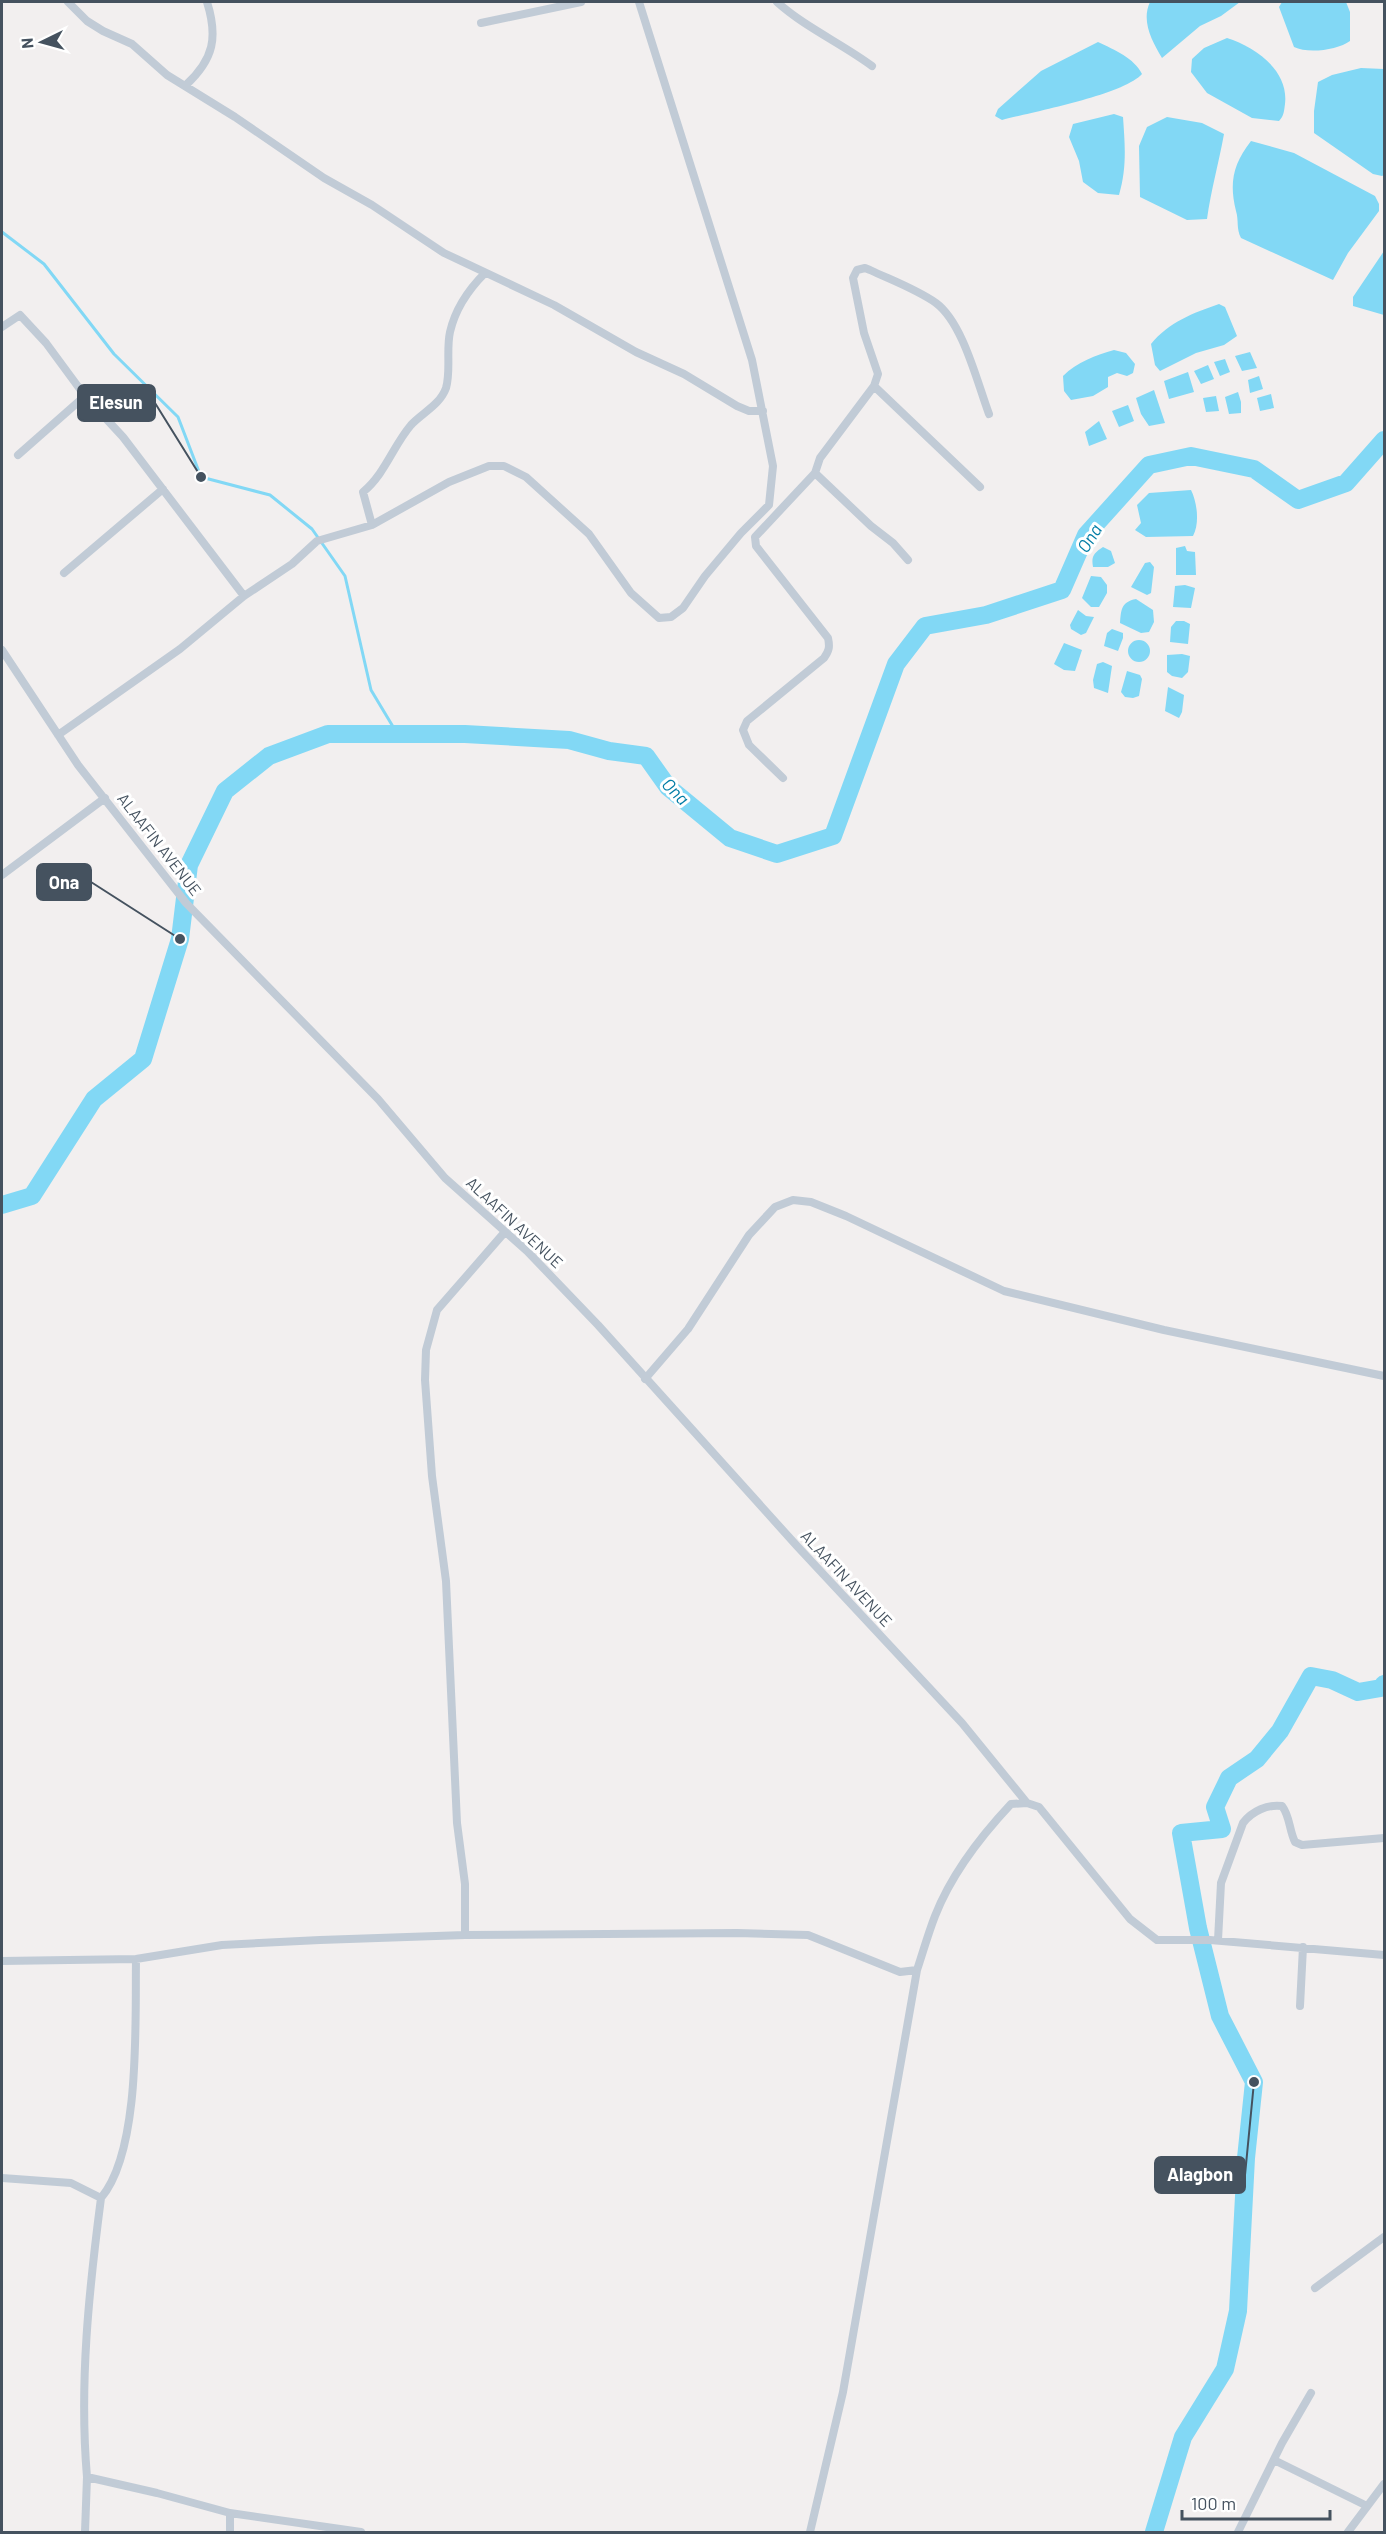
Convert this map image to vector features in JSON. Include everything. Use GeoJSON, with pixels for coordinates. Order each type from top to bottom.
{"type":"FeatureCollection","features":[{"type":"Feature","properties":{"kind":"street"},"geometry":{"type":"LineString","coordinates":[[68,2],[87,21],[132,44],[167,75],[186,85],[324,178],[444,253],[554,305],[636,352],[684,374],[737,406],[749,411],[763,411]]}},
{"type":"Feature","properties":{"kind":"street"},"geometry":{"type":"LineString","coordinates":[[186,85],[204,65],[214,35],[214,23],[207,2]]}},
{"type":"Feature","properties":{"kind":"street"},"geometry":{"type":"LineString","coordinates":[[481,23],[581,2]]}},
{"type":"Feature","properties":{"kind":"street"},"geometry":{"type":"LineString","coordinates":[[58,735],[180,649],[244,596],[292,564],[316,542],[372,525],[449,482],[478,469],[504,466],[526,477],[589,534],[631,593],[659,618],[666,618],[683,608],[705,576],[769,505],[773,466],[752,360],[639,2]]}},
{"type":"Feature","properties":{"kind":"street"},"geometry":{"type":"LineString","coordinates":[[777,2],[805,24],[849,48],[872,66]]}},
{"type":"Feature","properties":{"kind":"street"},"geometry":{"type":"LineString","coordinates":[[783,778],[749,745],[743,730],[747,721],[824,658],[830,648],[828,638],[756,546],[755,537],[815,473],[820,458],[874,386],[878,374],[864,333],[853,278],[854,273],[861,268],[870,270],[936,303],[948,315],[959,333],[989,414]]}},
{"type":"Feature","properties":{"kind":"street"},"geometry":{"type":"LineString","coordinates":[[372,525],[363,492],[389,460],[398,441],[411,425],[430,410],[446,389],[450,332],[468,291],[484,273]]}},
{"type":"Feature","properties":{"kind":"street"},"geometry":{"type":"LineString","coordinates":[[2,327],[20,315],[46,343],[85,396],[123,437],[244,596]]}},
{"type":"Feature","properties":{"kind":"street"},"geometry":{"type":"LineString","coordinates":[[874,386],[980,487]]}},
{"type":"Feature","properties":{"kind":"street"},"geometry":{"type":"LineString","coordinates":[[18,455],[85,396]]}},
{"type":"Feature","properties":{"kind":"street"},"geometry":{"type":"LineString","coordinates":[[815,473],[871,526],[893,543],[908,560]]}},
{"type":"Feature","properties":{"kind":"street"},"geometry":{"type":"LineString","coordinates":[[64,573],[163,489]]}},
{"type":"Feature","properties":{"kind":"street"},"geometry":{"type":"LineString","coordinates":[[769,495],[788,504]]}},
{"type":"Feature","properties":{"kind":"street","name":"ALAAFIN AVENUE"},"geometry":{"type":"LineString","coordinates":[[2,650],[58,735],[158,870],[186,903],[378,1099],[445,1178],[504,1233],[527,1251],[598,1325],[962,1723],[1027,1803],[1039,1807],[1048,1816],[1131,1919],[1157,1940],[1214,1940],[1384,1955]]}},
{"type":"Feature","properties":{"kind":"street"},"geometry":{"type":"LineString","coordinates":[[2,875],[105,798]]}},
{"type":"Feature","properties":{"kind":"street"},"geometry":{"type":"LineString","coordinates":[[645,1379],[688,1329],[754,1229],[775,1207],[793,1200],[811,1203],[846,1216],[1004,1291],[1164,1330],[1384,1376]]}},
{"type":"Feature","properties":{"kind":"street"},"geometry":{"type":"LineString","coordinates":[[465,1935],[465,1884],[458,1823],[446,1581],[432,1476],[425,1380],[426,1350],[437,1310],[504,1233]]}},
{"type":"Feature","properties":{"kind":"street"},"geometry":{"type":"LineString","coordinates":[[810,2532],[843,2392],[917,1970],[935,1915],[970,1855],[1011,1804],[1027,1803]]}},
{"type":"Feature","properties":{"kind":"street"},"geometry":{"type":"LineString","coordinates":[[1214,1940],[1221,1882],[1243,1822],[1249,1815],[1274,1805],[1282,1806],[1287,1811],[1295,1842],[1302,1845],[1384,1838]]}},
{"type":"Feature","properties":{"kind":"street"},"geometry":{"type":"LineString","coordinates":[[2,1961],[136,1959],[222,1945],[465,1935],[737,1933],[808,1935],[900,1972],[917,1970]]}},
{"type":"Feature","properties":{"kind":"street"},"geometry":{"type":"LineString","coordinates":[[1300,2006],[1303,1947]]}},
{"type":"Feature","properties":{"kind":"street"},"geometry":{"type":"LineString","coordinates":[[85,2532],[87,2477],[82,2424],[89,2289],[101,2198],[110,2187],[127,2132],[135,2063],[136,1959]]}},
{"type":"Feature","properties":{"kind":"street"},"geometry":{"type":"LineString","coordinates":[[2,2178],[71,2183],[101,2198]]}},
{"type":"Feature","properties":{"kind":"street"},"geometry":{"type":"LineString","coordinates":[[1315,2288],[1384,2237]]}},
{"type":"Feature","properties":{"kind":"street"},"geometry":{"type":"LineString","coordinates":[[1238,2532],[1311,2393]]}},
{"type":"Feature","properties":{"kind":"street"},"geometry":{"type":"LineString","coordinates":[[1274,2460],[1367,2506]]}},
{"type":"Feature","properties":{"kind":"street"},"geometry":{"type":"LineString","coordinates":[[87,2477],[230,2513],[361,2532]]}},
{"type":"Feature","properties":{"kind":"street"},"geometry":{"type":"LineString","coordinates":[[1348,2532],[1384,2484]]}},
{"type":"Feature","properties":{"kind":"street"},"geometry":{"type":"LineString","coordinates":[[230,2513],[230,2532]]}},
{"type":"Feature","properties":{"kind":"water"},"geometry":{"type":"Polygon","coordinates":[[[1150,2],[1240,2],[1221,16],[1200,26],[1162,58],[1151,38],[1147,24],[1150,2]]]}},
{"type":"Feature","properties":{"kind":"water"},"geometry":{"type":"Polygon","coordinates":[[[1282,2],[1346,2],[1350,12],[1350,41],[1338,47],[1323,50],[1294,47],[1279,7],[1282,2]]]}},
{"type":"Feature","properties":{"kind":"water"},"geometry":{"type":"Polygon","coordinates":[[[1227,38],[1259,54],[1276,71],[1285,92],[1284,111],[1279,121],[1252,118],[1207,93],[1191,72],[1192,59],[1204,48],[1227,38]]]}},
{"type":"Feature","properties":{"kind":"water"},"geometry":{"type":"Polygon","coordinates":[[[1098,42],[1129,59],[1142,74],[1132,82],[1116,89],[1076,102],[1002,120],[995,116],[998,109],[1041,71],[1098,42]]]}},
{"type":"Feature","properties":{"kind":"water"},"geometry":{"type":"Polygon","coordinates":[[[1361,68],[1384,69],[1384,175],[1382,176],[1373,174],[1314,133],[1318,82],[1332,75],[1361,68]]]}},
{"type":"Feature","properties":{"kind":"water"},"geometry":{"type":"Polygon","coordinates":[[[1114,114],[1123,117],[1124,166],[1119,195],[1098,193],[1083,182],[1079,161],[1069,137],[1073,124],[1114,114]]]}},
{"type":"Feature","properties":{"kind":"water"},"geometry":{"type":"Polygon","coordinates":[[[1167,117],[1202,123],[1224,134],[1207,219],[1187,220],[1140,197],[1139,146],[1147,127],[1167,117]]]}},
{"type":"Feature","properties":{"kind":"water"},"geometry":{"type":"Polygon","coordinates":[[[1251,141],[1294,153],[1375,196],[1379,204],[1379,211],[1348,253],[1333,280],[1241,238],[1233,183],[1236,166],[1251,141]]]}},
{"type":"Feature","properties":{"kind":"water"},"geometry":{"type":"Polygon","coordinates":[[[1384,251],[1384,315],[1353,306],[1353,297],[1384,251]]]}},
{"type":"Feature","properties":{"kind":"water"},"geometry":{"type":"Polygon","coordinates":[[[1219,304],[1225,307],[1237,336],[1224,345],[1196,353],[1160,371],[1155,365],[1151,344],[1158,336],[1191,315],[1219,304]]]}},
{"type":"Feature","properties":{"kind":"water"},"geometry":{"type":"Polygon","coordinates":[[[1114,350],[1126,353],[1135,364],[1133,373],[1127,376],[1117,373],[1108,377],[1108,387],[1093,396],[1071,400],[1064,391],[1063,376],[1087,360],[1114,350]]]}},
{"type":"Feature","properties":{"kind":"water"},"geometry":{"type":"Polygon","coordinates":[[[1250,352],[1257,368],[1242,371],[1235,356],[1250,352]]]}},
{"type":"Feature","properties":{"kind":"water"},"geometry":{"type":"Polygon","coordinates":[[[1225,359],[1230,372],[1220,376],[1214,362],[1225,359]]]}},
{"type":"Feature","properties":{"kind":"water"},"geometry":{"type":"Polygon","coordinates":[[[1208,365],[1214,379],[1201,384],[1194,371],[1208,365]]]}},
{"type":"Feature","properties":{"kind":"water"},"geometry":{"type":"Polygon","coordinates":[[[1188,372],[1194,392],[1169,399],[1164,381],[1188,372]]]}},
{"type":"Feature","properties":{"kind":"water"},"geometry":{"type":"Polygon","coordinates":[[[1259,376],[1263,389],[1250,393],[1248,380],[1259,376]]]}},
{"type":"Feature","properties":{"kind":"water"},"geometry":{"type":"Polygon","coordinates":[[[1154,390],[1165,423],[1149,426],[1141,414],[1136,398],[1154,390]]]}},
{"type":"Feature","properties":{"kind":"water"},"geometry":{"type":"Polygon","coordinates":[[[1238,392],[1241,413],[1229,414],[1225,397],[1238,392]]]}},
{"type":"Feature","properties":{"kind":"water"},"geometry":{"type":"Polygon","coordinates":[[[1271,394],[1274,408],[1260,411],[1257,398],[1271,394]]]}},
{"type":"Feature","properties":{"kind":"water"},"geometry":{"type":"Polygon","coordinates":[[[1216,396],[1219,411],[1206,412],[1203,398],[1216,396]]]}},
{"type":"Feature","properties":{"kind":"water"},"geometry":{"type":"Polygon","coordinates":[[[1128,405],[1134,421],[1119,427],[1112,411],[1128,405]]]}},
{"type":"Feature","properties":{"kind":"water"},"geometry":{"type":"Polygon","coordinates":[[[1099,421],[1107,439],[1089,446],[1085,432],[1099,421]]]}},
{"type":"Feature","properties":{"kind":"water"},"geometry":{"type":"Polygon","coordinates":[[[1191,490],[1197,513],[1193,536],[1146,537],[1135,530],[1141,523],[1137,505],[1149,493],[1191,490]]]}},
{"type":"Feature","properties":{"kind":"water"},"geometry":{"type":"Polygon","coordinates":[[[1185,546],[1187,551],[1195,552],[1196,575],[1176,575],[1176,548],[1185,546]]]}},
{"type":"Feature","properties":{"kind":"water"},"geometry":{"type":"Polygon","coordinates":[[[1103,547],[1111,551],[1115,563],[1108,567],[1093,567],[1094,555],[1103,547]]]}},
{"type":"Feature","properties":{"kind":"water"},"geometry":{"type":"Polygon","coordinates":[[[1150,562],[1154,567],[1151,593],[1147,595],[1131,587],[1145,563],[1150,562]]]}},
{"type":"Feature","properties":{"kind":"water"},"geometry":{"type":"Polygon","coordinates":[[[1091,576],[1101,577],[1107,585],[1107,593],[1099,607],[1091,607],[1082,598],[1091,576]]]}},
{"type":"Feature","properties":{"kind":"water"},"geometry":{"type":"Polygon","coordinates":[[[1185,585],[1195,588],[1191,608],[1173,607],[1175,586],[1185,585]]]}},
{"type":"Feature","properties":{"kind":"water"},"geometry":{"type":"Polygon","coordinates":[[[1136,599],[1153,610],[1154,622],[1149,632],[1141,633],[1120,623],[1125,604],[1136,599]]]}},
{"type":"Feature","properties":{"kind":"water"},"geometry":{"type":"Polygon","coordinates":[[[1078,610],[1086,616],[1094,617],[1086,633],[1081,635],[1071,629],[1070,625],[1078,610]]]}},
{"type":"Feature","properties":{"kind":"water"},"geometry":{"type":"Polygon","coordinates":[[[1176,621],[1190,624],[1188,644],[1170,642],[1171,627],[1176,621]]]}},
{"type":"Feature","properties":{"kind":"water"},"geometry":{"type":"Polygon","coordinates":[[[1112,629],[1123,633],[1118,651],[1104,646],[1107,633],[1112,629]]]}},
{"type":"Feature","properties":{"kind":"water"},"geometry":{"type":"Polygon","coordinates":[[[1139,640],[1147,643],[1150,651],[1147,659],[1139,662],[1131,659],[1128,651],[1131,643],[1139,640]]]}},
{"type":"Feature","properties":{"kind":"water"},"geometry":{"type":"Polygon","coordinates":[[[1064,643],[1082,650],[1075,671],[1064,670],[1054,664],[1064,643]]]}},
{"type":"Feature","properties":{"kind":"water"},"geometry":{"type":"Polygon","coordinates":[[[1167,655],[1190,656],[1188,672],[1182,678],[1172,676],[1167,672],[1167,655]]]}},
{"type":"Feature","properties":{"kind":"water"},"geometry":{"type":"Polygon","coordinates":[[[1103,662],[1112,666],[1108,693],[1094,688],[1093,680],[1097,664],[1103,662]]]}},
{"type":"Feature","properties":{"kind":"water"},"geometry":{"type":"Polygon","coordinates":[[[1127,671],[1140,675],[1142,679],[1139,696],[1125,697],[1121,692],[1127,671]]]}},
{"type":"Feature","properties":{"kind":"water"},"geometry":{"type":"Polygon","coordinates":[[[1168,687],[1184,695],[1179,718],[1165,711],[1168,687]]]}},
{"type":"Feature","properties":{"kind":"waterway"},"geometry":{"type":"LineString","coordinates":[[2,232],[44,264],[114,354],[178,417],[201,477],[270,495],[312,529],[345,576],[371,690],[398,735]]}},
{"type":"Feature","properties":{"kind":"waterway","name":"Ona"},"geometry":{"type":"LineString","coordinates":[[2,1205],[32,1196],[94,1099],[143,1059],[180,939],[189,865],[225,791],[269,756],[328,734],[465,734],[569,740],[609,751],[646,756],[668,787],[730,838],[777,854],[833,836],[896,664],[925,626],[986,615],[1062,590],[1086,535],[1149,465],[1191,456],[1254,469],[1298,500],[1346,483],[1384,440]]}},
{"type":"Feature","properties":{"kind":"waterway"},"geometry":{"type":"LineString","coordinates":[[1154,2532],[1183,2437],[1225,2369],[1238,2311],[1246,2158],[1254,2082],[1220,2016],[1198,1928],[1181,1833],[1222,1829],[1215,1807],[1229,1778],[1257,1759],[1280,1731],[1311,1676],[1332,1680],[1358,1692],[1381,1688],[1384,1684]]}},
{"type":"Feature","properties":{"kind":"place","name":"Elesun"},"geometry":{"type":"Point","coordinates":[201,477]}},
{"type":"Feature","properties":{"kind":"place","name":"Ona"},"geometry":{"type":"Point","coordinates":[180,939]}},
{"type":"Feature","properties":{"kind":"place","name":"Alagbon"},"geometry":{"type":"Point","coordinates":[1254,2082]}}]}
